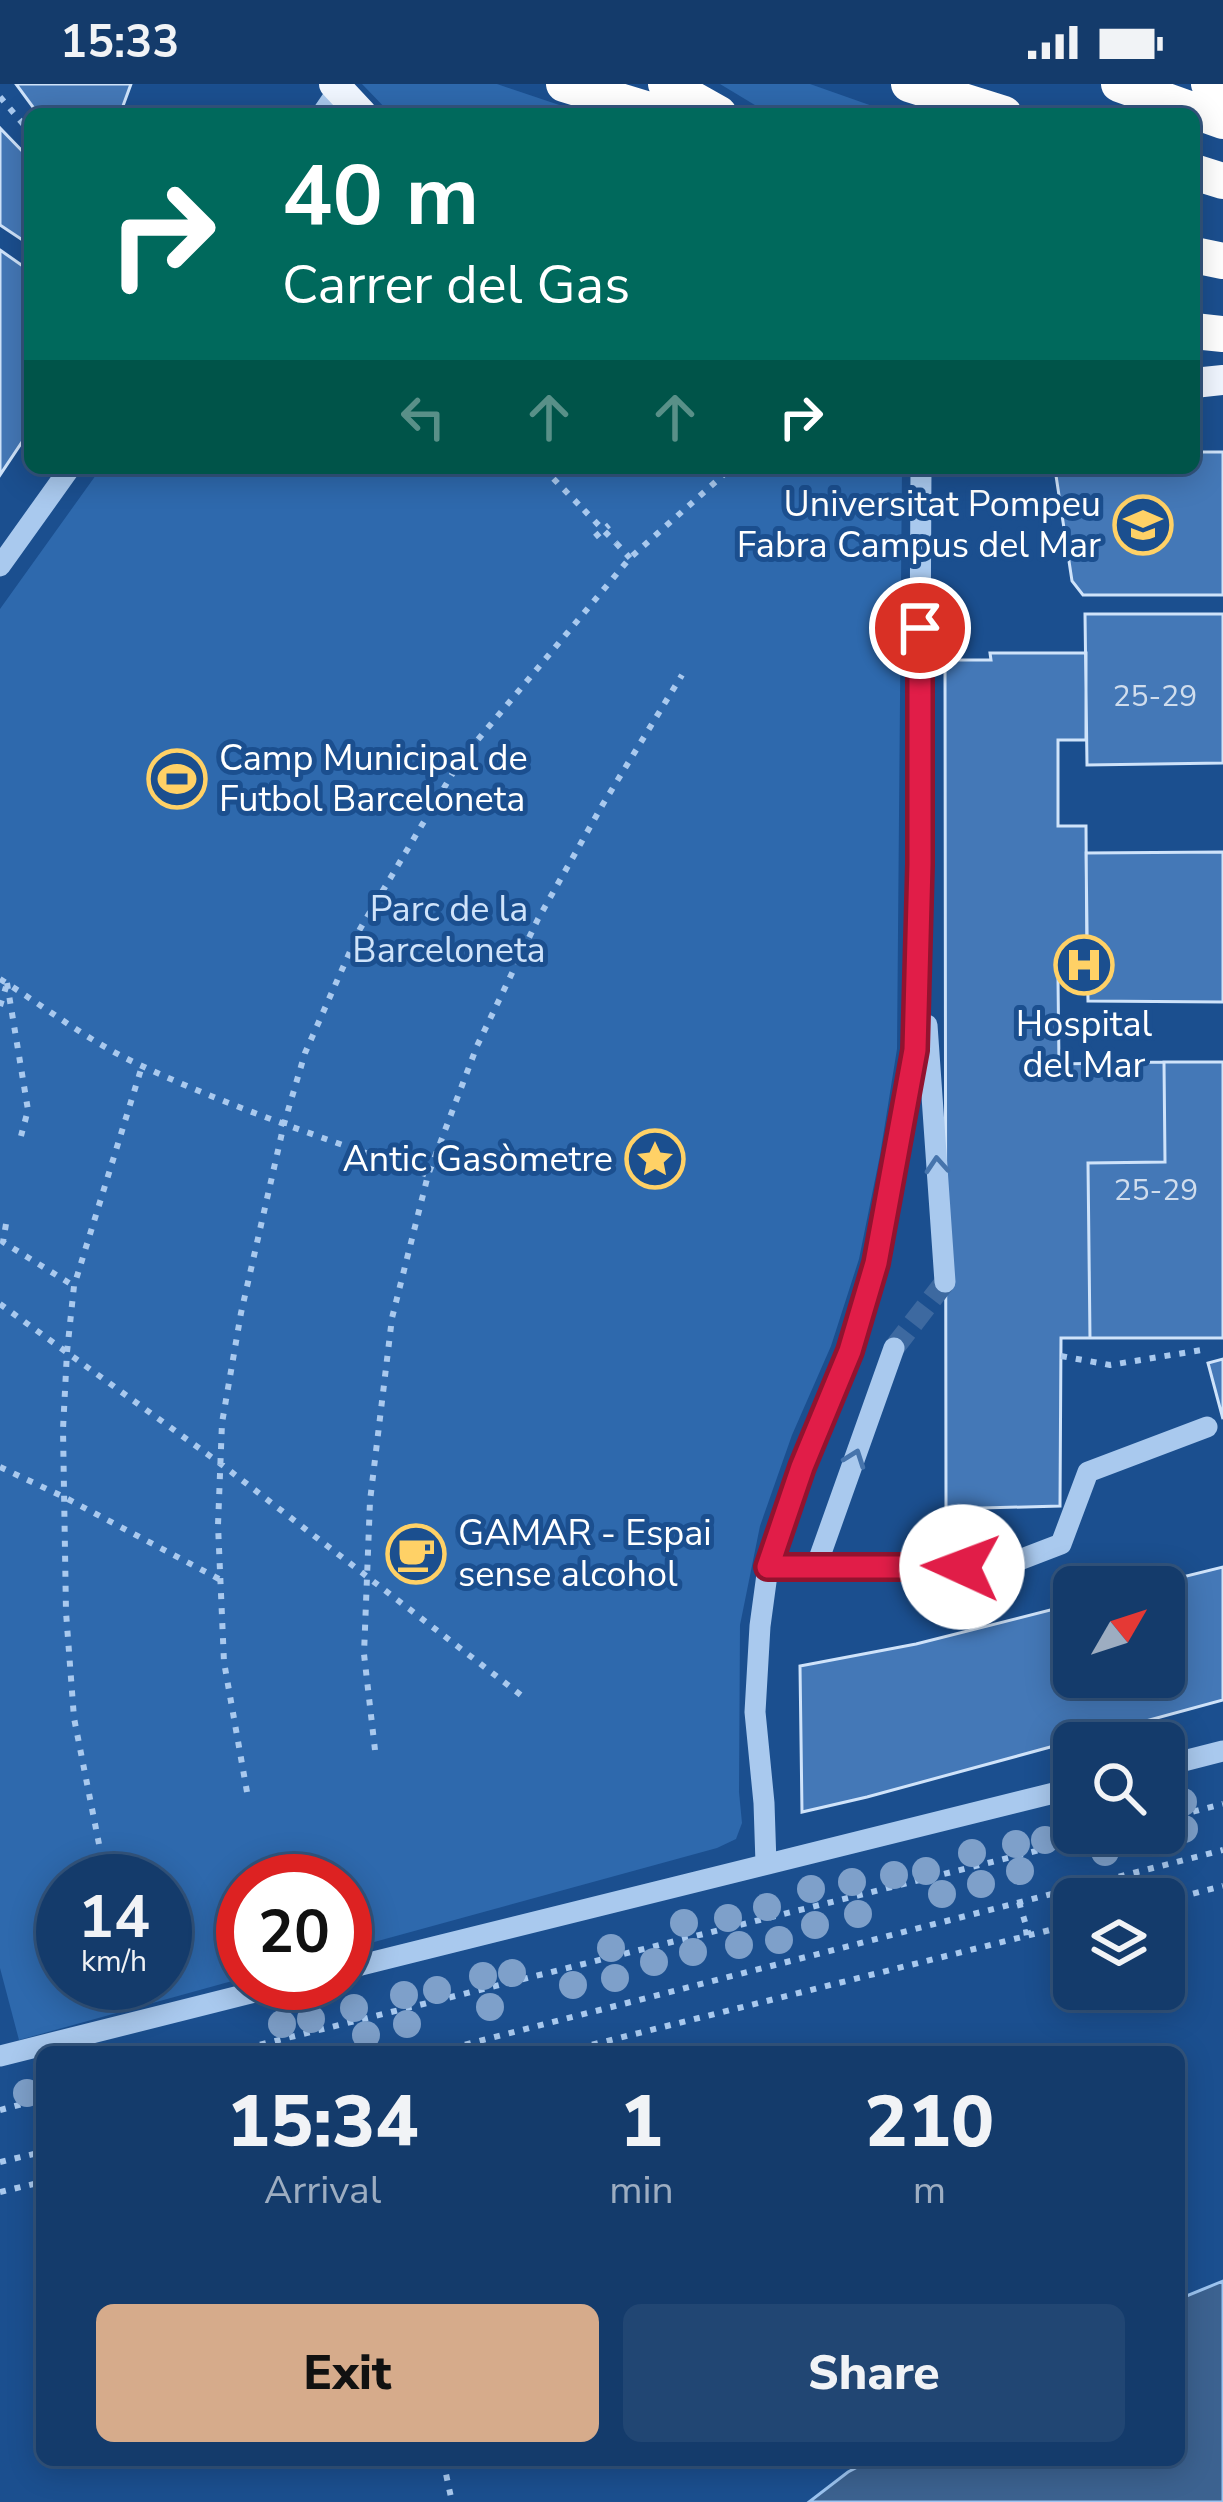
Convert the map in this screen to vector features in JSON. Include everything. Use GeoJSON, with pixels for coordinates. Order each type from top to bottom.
{"type":"FeatureCollection","features":[{"type":"Feature","properties":{"kind":"highway"},"geometry":{"type":"LineString","coordinates":[[564,84],[642,108]]}},
{"type":"Feature","properties":{"kind":"highway"},"geometry":{"type":"LineString","coordinates":[[666,84],[708,108]]}},
{"type":"Feature","properties":{"kind":"highway"},"geometry":{"type":"LineString","coordinates":[[908,84],[985,108]]}},
{"type":"Feature","properties":{"kind":"highway"},"geometry":{"type":"LineString","coordinates":[[1119,84],[1186,108]]}},
{"type":"Feature","properties":{"kind":"highway"},"geometry":{"type":"LineString","coordinates":[[1209,84],[1223,88]]}},
{"type":"Feature","properties":{"kind":"street"},"geometry":{"type":"LineString","coordinates":[[0,566],[66,474]]}},
{"type":"Feature","properties":{"kind":"street"},"geometry":{"type":"LineString","coordinates":[[766,1864],[755,1712],[768,1567],[802,1467],[850,1351],[876,1263],[915,1050],[921,474]]}},
{"type":"Feature","properties":{"kind":"street"},"geometry":{"type":"LineString","coordinates":[[919,896],[946,1282]]}},
{"type":"Feature","properties":{"kind":"street"},"geometry":{"type":"LineString","coordinates":[[816,1567],[894,1348]]}},
{"type":"Feature","properties":{"kind":"street"},"geometry":{"type":"LineString","coordinates":[[768,1567],[996,1569],[1061,1544],[1088,1472],[1207,1427]]}},
{"type":"Feature","properties":{"kind":"street"},"geometry":{"type":"LineString","coordinates":[[1185,1761],[1223,1751]]}},
{"type":"Feature","properties":{"kind":"street"},"geometry":{"type":"LineString","coordinates":[[372,1963],[1053,1793]]}},
{"type":"Feature","properties":{"kind":"street"},"geometry":{"type":"LineString","coordinates":[[40,2046],[216,2002]]}},
{"type":"Feature","properties":{"kind":"street"},"geometry":{"type":"LineString","coordinates":[[0,2056],[36,2047]]}},
{"type":"Feature","properties":{"kind":"path"},"geometry":{"type":"LineString","coordinates":[[0,97],[24,125]]}},
{"type":"Feature","properties":{"kind":"path"},"geometry":{"type":"LineString","coordinates":[[548,474],[630,558]]}},
{"type":"Feature","properties":{"kind":"path"},"geometry":{"type":"LineString","coordinates":[[247,1792],[224,1662],[219,1579],[222,1424],[241,1312],[305,1053],[360,929],[460,761],[630,558],[724,474]]}},
{"type":"Feature","properties":{"kind":"path"},"geometry":{"type":"LineString","coordinates":[[596,537],[609,525]]}},
{"type":"Feature","properties":{"kind":"path"},"geometry":{"type":"LineString","coordinates":[[375,1750],[364,1654],[370,1501],[392,1318],[428,1175],[477,1046],[538,919],[682,675]]}},
{"type":"Feature","properties":{"kind":"path"},"geometry":{"type":"LineString","coordinates":[[3,981],[77,1032],[142,1066],[284,1124],[428,1175]]}},
{"type":"Feature","properties":{"kind":"path"},"geometry":{"type":"LineString","coordinates":[[0,1006],[3,981]]}},
{"type":"Feature","properties":{"kind":"path"},"geometry":{"type":"LineString","coordinates":[[3,981],[28,1110],[21,1136]]}},
{"type":"Feature","properties":{"kind":"path"},"geometry":{"type":"LineString","coordinates":[[99,1844],[74,1718],[66,1612],[63,1430],[67,1352],[74,1286],[142,1066]]}},
{"type":"Feature","properties":{"kind":"path"},"geometry":{"type":"LineString","coordinates":[[6,1224],[3,1241],[74,1286]]}},
{"type":"Feature","properties":{"kind":"path"},"geometry":{"type":"LineString","coordinates":[[0,1304],[221,1464],[526,1699]]}},
{"type":"Feature","properties":{"kind":"path"},"geometry":{"type":"LineString","coordinates":[[1061,1356],[1110,1364],[1208,1349]]}},
{"type":"Feature","properties":{"kind":"path"},"geometry":{"type":"LineString","coordinates":[[0,1467],[219,1579]]}},
{"type":"Feature","properties":{"kind":"path"},"geometry":{"type":"LineString","coordinates":[[1185,1814],[1223,1804]]}},
{"type":"Feature","properties":{"kind":"path"},"geometry":{"type":"LineString","coordinates":[[255,2046],[1053,1847]]}},
{"type":"Feature","properties":{"kind":"path"},"geometry":{"type":"LineString","coordinates":[[459,2046],[1223,1850]]}},
{"type":"Feature","properties":{"kind":"path"},"geometry":{"type":"LineString","coordinates":[[1185,1896],[1223,1886]]}},
{"type":"Feature","properties":{"kind":"path"},"geometry":{"type":"LineString","coordinates":[[974,1948],[1028,1932],[1019,1902]]}},
{"type":"Feature","properties":{"kind":"path"},"geometry":{"type":"LineString","coordinates":[[587,2046],[1053,1929]]}},
{"type":"Feature","properties":{"kind":"path"},"geometry":{"type":"LineString","coordinates":[[0,2110],[36,2101]]}},
{"type":"Feature","properties":{"kind":"path"},"geometry":{"type":"LineString","coordinates":[[0,2162],[36,2153]]}},
{"type":"Feature","properties":{"kind":"path"},"geometry":{"type":"LineString","coordinates":[[0,2192],[36,2183]]}},
{"type":"Feature","properties":{"kind":"path"},"geometry":{"type":"LineString","coordinates":[[444,2466],[452,2502]]}},
{"type":"Feature","properties":{"kind":"green space"},"geometry":{"type":"Polygon","coordinates":[[[362,84],[497,84],[568,108],[385,108],[362,84]]]}},
{"type":"Feature","properties":{"kind":"green space"},"geometry":{"type":"Polygon","coordinates":[[[720,84],[810,84],[878,108],[760,108],[720,84]]]}},
{"type":"Feature","properties":{"kind":"green space","name":"Parc de la Barceloneta"},"geometry":{"type":"Polygon","coordinates":[[[97,474],[902,474],[897,1049],[859,1259],[831,1346],[792,1435],[760,1526],[740,1625],[742,1823],[736,1839],[372,1943],[372,1854],[216,1854],[216,1985],[192,1992],[192,1854],[36,1854],[36,2010],[127,2010],[19,2040],[0,1968],[0,609],[97,474]]]}},
{"type":"Feature","properties":{"kind":"shaded area"},"geometry":{"type":"Polygon","coordinates":[[[1223,2281],[1223,2502],[809,2502],[860,2466],[1185,2466],[1185,2297],[1223,2281]]]}},
{"type":"Feature","properties":{"kind":"building"},"geometry":{"type":"Polygon","coordinates":[[[16,84],[131,84],[122,108],[34,108],[16,84]]]}},
{"type":"Feature","properties":{"kind":"building"},"geometry":{"type":"Polygon","coordinates":[[[0,128],[24,153],[24,241],[0,225],[0,128]]]}},
{"type":"Feature","properties":{"kind":"building"},"geometry":{"type":"Polygon","coordinates":[[[0,250],[24,267],[24,439],[0,475],[0,250]]]}},
{"type":"Feature","properties":{"kind":"building","name":"Universitat Pompeu Fabra Campus del Mar"},"geometry":{"type":"Polygon","coordinates":[[[1200,452],[1223,452],[1223,595],[1083,595],[1072,581],[1056,474],[1200,474],[1200,452]]]}},
{"type":"Feature","properties":{"kind":"building"},"geometry":{"type":"Polygon","coordinates":[[[1085,614],[1223,614],[1223,763],[1087,765],[1085,614]]]}},
{"type":"Feature","properties":{"kind":"building"},"geometry":{"type":"Polygon","coordinates":[[[990,653],[1086,653],[1086,740],[1058,740],[1058,826],[1086,826],[1087,979],[1058,979],[1059,1064],[1164,1062],[1165,1162],[1088,1163],[1090,1338],[1061,1338],[1060,1506],[946,1509],[945,660],[991,660],[990,653]]]}},
{"type":"Feature","properties":{"kind":"building","name":"Hospital del Mar"},"geometry":{"type":"Polygon","coordinates":[[[1223,852],[1223,1002],[1088,1001],[1086,853],[1223,852]]]}},
{"type":"Feature","properties":{"kind":"building","name":"Hospital del Mar"},"geometry":{"type":"Polygon","coordinates":[[[1164,1062],[1223,1062],[1223,1338],[1090,1338],[1088,1163],[1165,1162],[1164,1062]]]}},
{"type":"Feature","properties":{"kind":"building"},"geometry":{"type":"Polygon","coordinates":[[[1223,1359],[1223,1419],[1208,1363],[1223,1359]]]}},
{"type":"Feature","properties":{"kind":"building","name":"GAMAR - Espai sense alcohol"},"geometry":{"type":"Polygon","coordinates":[[[422,1533],[426,1574],[410,1575],[407,1534],[422,1533]]]}},
{"type":"Feature","properties":{"kind":"building"},"geometry":{"type":"Polygon","coordinates":[[[1223,1567],[1223,1700],[1142,1722],[1053,1722],[1053,1746],[802,1812],[800,1666],[916,1644],[1053,1609],[1053,1698],[1185,1698],[1185,1576],[1223,1567]]]}},
{"type":"Feature","properties":{"kind":"tunnel"},"geometry":{"type":"LineString","coordinates":[[894,1348],[945,1282]]}},
{"type":"Feature","properties":{"kind":"place","name":"Universitat Pompeu Fabra Campus del Mar"},"geometry":{"type":"Point","coordinates":[1143,525]}},
{"type":"Feature","properties":{"kind":"place","name":"Camp Municipal de Futbol Barceloneta"},"geometry":{"type":"Point","coordinates":[177,779]}},
{"type":"Feature","properties":{"kind":"place","name":"Hospital del Mar"},"geometry":{"type":"Point","coordinates":[1084,965]}},
{"type":"Feature","properties":{"kind":"place","name":"Antic Gasòmetre"},"geometry":{"type":"Point","coordinates":[655,1159]}},
{"type":"Feature","properties":{"kind":"place","name":"GAMAR - Espai sense alcohol"},"geometry":{"type":"Point","coordinates":[416,1554]}},
{"type":"Feature","properties":{"kind":"route"},"geometry":{"type":"LineString","coordinates":[[920,628],[915,1050],[876,1263],[850,1351],[802,1467],[768,1567],[962,1567]]}}]}
